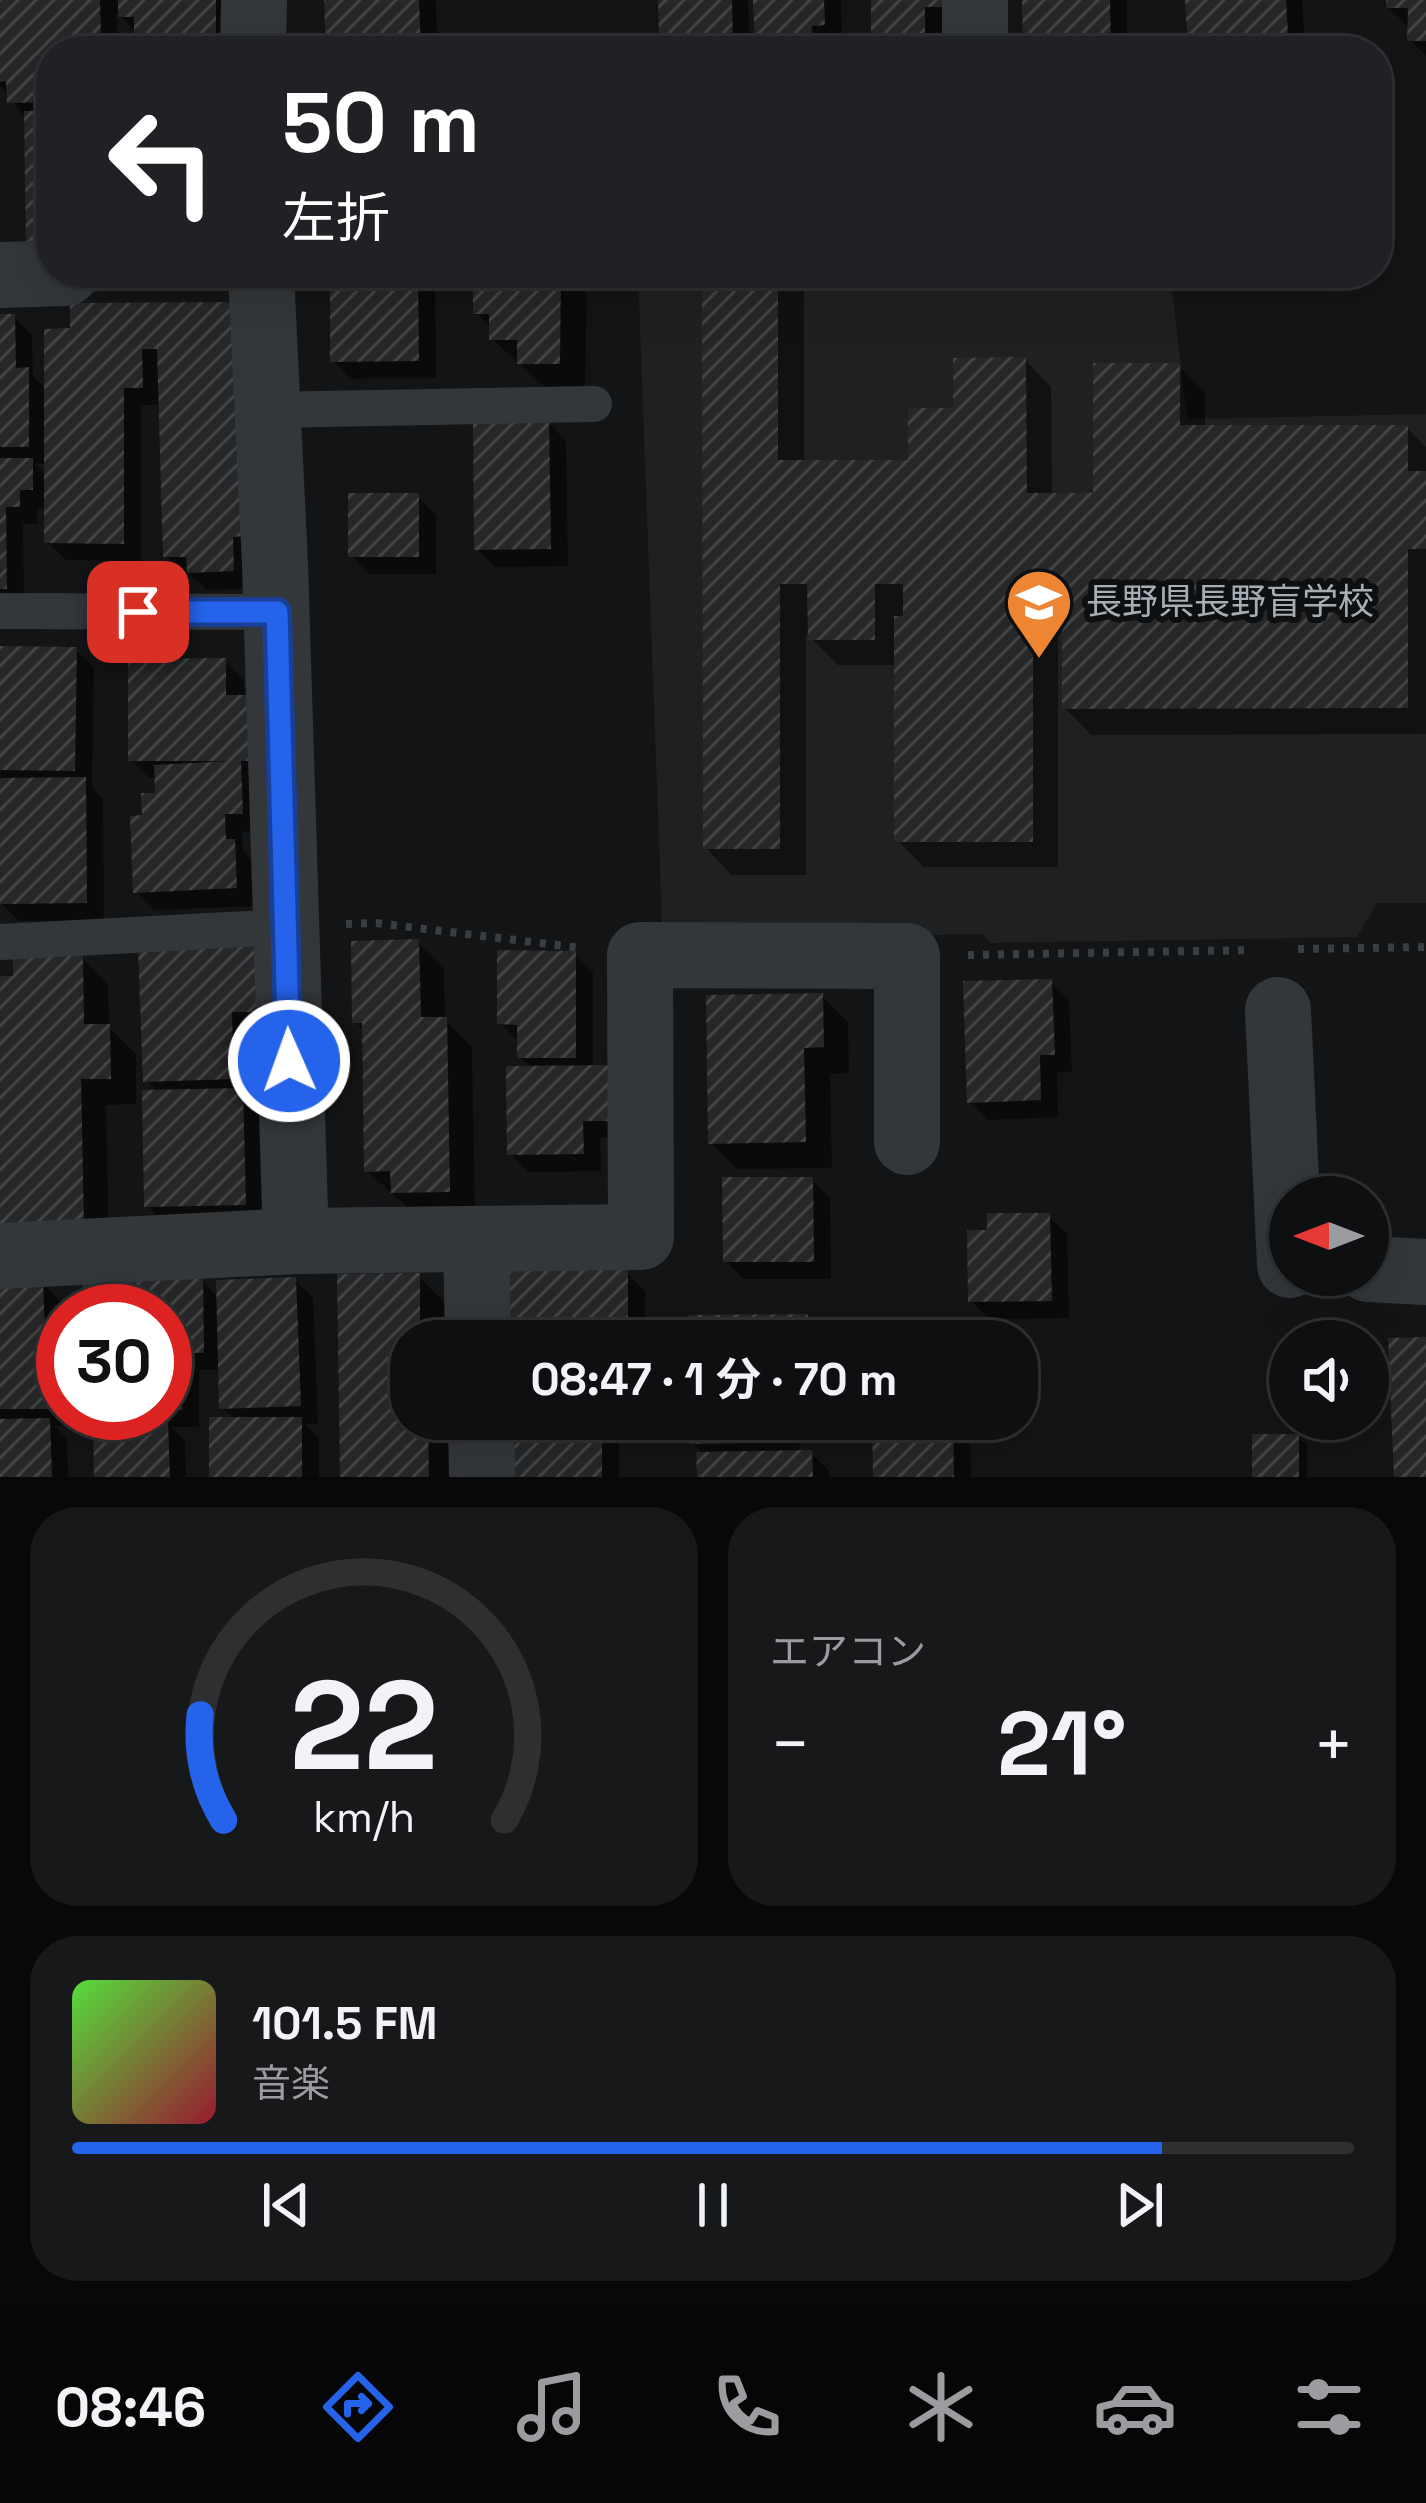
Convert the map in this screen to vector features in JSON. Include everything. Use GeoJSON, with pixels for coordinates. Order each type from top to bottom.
{"type":"FeatureCollection","features":[{"type":"Feature","properties":{"kind":"street"},"geometry":{"type":"LineString","coordinates":[[253,36],[254,0]]}},
{"type":"Feature","properties":{"kind":"street"},"geometry":{"type":"LineString","coordinates":[[975,0],[975,36]]}},
{"type":"Feature","properties":{"kind":"street"},"geometry":{"type":"LineString","coordinates":[[0,275],[36,274]]}},
{"type":"Feature","properties":{"kind":"street"},"geometry":{"type":"LineString","coordinates":[[262,288],[296,1241]]}},
{"type":"Feature","properties":{"kind":"street"},"geometry":{"type":"LineString","coordinates":[[0,1256],[296,1241],[641,1237],[640,956],[907,956],[907,1142]]}},
{"type":"Feature","properties":{"kind":"street"},"geometry":{"type":"LineString","coordinates":[[1274,970],[1285,1176]]}},
{"type":"Feature","properties":{"kind":"street"},"geometry":{"type":"LineString","coordinates":[[476,1239],[478,1320]]}},
{"type":"Feature","properties":{"kind":"street"},"geometry":{"type":"LineString","coordinates":[[1389,1270],[1426,1272]]}},
{"type":"Feature","properties":{"kind":"street"},"geometry":{"type":"LineString","coordinates":[[481,1440],[482,1477]]}},
{"type":"Feature","properties":{"kind":"lane"},"geometry":{"type":"LineString","coordinates":[[268,410],[594,404]]}},
{"type":"Feature","properties":{"kind":"lane"},"geometry":{"type":"LineString","coordinates":[[0,611],[277,612]]}},
{"type":"Feature","properties":{"kind":"lane"},"geometry":{"type":"LineString","coordinates":[[0,942],[284,927]]}},
{"type":"Feature","properties":{"kind":"path"},"geometry":{"type":"LineString","coordinates":[[284,927],[376,923],[640,956]]}},
{"type":"Feature","properties":{"kind":"path"},"geometry":{"type":"LineString","coordinates":[[907,956],[1274,970],[1426,947]]}},
{"type":"Feature","properties":{"kind":"shaded area","name":"長野県長野盲学校"},"geometry":{"type":"Polygon","coordinates":[[[639,288],[1172,288],[1187,419],[1426,414],[1426,903],[1377,903],[1357,937],[990,943],[982,934],[678,941],[662,922],[639,288]]]}},
{"type":"Feature","properties":{"kind":"building"},"geometry":{"type":"Polygon","coordinates":[[[0,0],[100,0],[101,36],[36,36],[36,102],[7,103],[6,81],[0,82],[0,0]]]}},
{"type":"Feature","properties":{"kind":"building"},"geometry":{"type":"Polygon","coordinates":[[[118,0],[216,0],[216,36],[134,36],[134,17],[118,17],[118,0]]]}},
{"type":"Feature","properties":{"kind":"building"},"geometry":{"type":"Polygon","coordinates":[[[324,0],[419,0],[420,36],[325,36],[324,0]]]}},
{"type":"Feature","properties":{"kind":"building"},"geometry":{"type":"Polygon","coordinates":[[[658,0],[732,0],[733,36],[659,36],[658,0]]]}},
{"type":"Feature","properties":{"kind":"building"},"geometry":{"type":"Polygon","coordinates":[[[753,0],[824,0],[825,25],[812,26],[812,36],[754,36],[753,0]]]}},
{"type":"Feature","properties":{"kind":"building"},"geometry":{"type":"Polygon","coordinates":[[[871,0],[948,0],[948,7],[925,7],[925,36],[871,36],[871,0]]]}},
{"type":"Feature","properties":{"kind":"building"},"geometry":{"type":"Polygon","coordinates":[[[1022,0],[1110,0],[1111,36],[1023,36],[1022,0]]]}},
{"type":"Feature","properties":{"kind":"building"},"geometry":{"type":"Polygon","coordinates":[[[1185,0],[1286,0],[1288,36],[1187,36],[1185,0]]]}},
{"type":"Feature","properties":{"kind":"building"},"geometry":{"type":"Polygon","coordinates":[[[1386,0],[1426,0],[1426,41],[1407,41],[1408,8],[1386,8],[1386,0]]]}},
{"type":"Feature","properties":{"kind":"building"},"geometry":{"type":"Polygon","coordinates":[[[24,111],[36,111],[36,256],[26,256],[24,111]]]}},
{"type":"Feature","properties":{"kind":"building"},"geometry":{"type":"Polygon","coordinates":[[[330,288],[418,288],[419,361],[330,362],[330,288]]]}},
{"type":"Feature","properties":{"kind":"building"},"geometry":{"type":"Polygon","coordinates":[[[473,288],[561,288],[560,364],[517,364],[517,340],[489,340],[489,314],[473,314],[473,288]]]}},
{"type":"Feature","properties":{"kind":"building"},"geometry":{"type":"Polygon","coordinates":[[[702,288],[778,288],[778,460],[908,460],[908,408],[953,408],[953,358],[1026,357],[1027,493],[1093,493],[1093,363],[1180,363],[1180,425],[1408,425],[1408,471],[1426,471],[1426,549],[1408,549],[1408,708],[1062,709],[1062,580],[1033,581],[1033,842],[894,842],[894,616],[903,616],[903,584],[875,584],[875,640],[808,640],[807,584],[780,584],[780,849],[703,849],[702,288]]]}},
{"type":"Feature","properties":{"kind":"building"},"geometry":{"type":"Polygon","coordinates":[[[237,302],[245,536],[233,537],[234,571],[187,573],[186,557],[163,557],[157,349],[142,349],[143,388],[124,388],[124,544],[44,543],[44,329],[70,328],[70,303],[237,302]]]}},
{"type":"Feature","properties":{"kind":"building"},"geometry":{"type":"Polygon","coordinates":[[[0,314],[15,314],[16,368],[29,367],[29,447],[0,447],[0,314]]]}},
{"type":"Feature","properties":{"kind":"building"},"geometry":{"type":"Polygon","coordinates":[[[549,419],[551,549],[474,550],[473,420],[549,419]]]}},
{"type":"Feature","properties":{"kind":"building"},"geometry":{"type":"Polygon","coordinates":[[[0,458],[33,458],[33,490],[20,490],[20,507],[6,507],[7,589],[0,589],[0,458]]]}},
{"type":"Feature","properties":{"kind":"building"},"geometry":{"type":"Polygon","coordinates":[[[348,493],[419,493],[419,557],[348,557],[348,493]]]}},
{"type":"Feature","properties":{"kind":"building"},"geometry":{"type":"Polygon","coordinates":[[[0,646],[77,647],[75,771],[0,770],[0,646]]]}},
{"type":"Feature","properties":{"kind":"building"},"geometry":{"type":"Polygon","coordinates":[[[226,658],[226,695],[273,695],[273,761],[241,761],[243,814],[225,814],[226,839],[235,839],[237,888],[133,893],[130,816],[142,815],[141,793],[155,793],[154,765],[231,761],[128,761],[128,659],[226,658]]]}},
{"type":"Feature","properties":{"kind":"building"},"geometry":{"type":"Polygon","coordinates":[[[86,777],[87,903],[0,904],[0,778],[86,777]]]}},
{"type":"Feature","properties":{"kind":"building"},"geometry":{"type":"Polygon","coordinates":[[[419,939],[421,1017],[447,1017],[450,1192],[391,1193],[390,1171],[364,1172],[362,1023],[352,1023],[351,941],[419,939]]]}},
{"type":"Feature","properties":{"kind":"building"},"geometry":{"type":"Polygon","coordinates":[[[260,946],[262,1012],[232,1012],[234,1079],[143,1082],[138,949],[260,946]]]}},
{"type":"Feature","properties":{"kind":"building"},"geometry":{"type":"Polygon","coordinates":[[[497,950],[576,951],[576,1058],[517,1058],[517,1025],[497,1024],[497,950]]]}},
{"type":"Feature","properties":{"kind":"building"},"geometry":{"type":"Polygon","coordinates":[[[13,955],[83,955],[84,1024],[110,1024],[111,1079],[81,1079],[84,1226],[0,1227],[0,976],[13,976],[13,955]]]}},
{"type":"Feature","properties":{"kind":"building"},"geometry":{"type":"Polygon","coordinates":[[[1052,979],[1055,1055],[1040,1055],[1041,1100],[967,1103],[963,981],[1052,979]]]}},
{"type":"Feature","properties":{"kind":"building"},"geometry":{"type":"Polygon","coordinates":[[[823,993],[824,1047],[804,1048],[806,1142],[708,1144],[706,995],[823,993]]]}},
{"type":"Feature","properties":{"kind":"building"},"geometry":{"type":"Polygon","coordinates":[[[617,1065],[617,1121],[583,1121],[584,1154],[507,1155],[506,1066],[617,1065]]]}},
{"type":"Feature","properties":{"kind":"building"},"geometry":{"type":"Polygon","coordinates":[[[243,1088],[246,1205],[144,1207],[142,1090],[243,1088]]]}},
{"type":"Feature","properties":{"kind":"building"},"geometry":{"type":"Polygon","coordinates":[[[722,1177],[813,1177],[814,1262],[723,1262],[722,1177]]]}},
{"type":"Feature","properties":{"kind":"building"},"geometry":{"type":"Polygon","coordinates":[[[987,1213],[1050,1213],[1052,1301],[968,1302],[967,1230],[987,1230],[987,1213]]]}},
{"type":"Feature","properties":{"kind":"building"},"geometry":{"type":"Polygon","coordinates":[[[509,1269],[628,1270],[628,1320],[508,1320],[509,1269]]]}},
{"type":"Feature","properties":{"kind":"building"},"geometry":{"type":"Polygon","coordinates":[[[420,1273],[420,1320],[390,1320],[390,1440],[428,1440],[429,1477],[340,1477],[337,1274],[420,1273]]]}},
{"type":"Feature","properties":{"kind":"building"},"geometry":{"type":"Polygon","coordinates":[[[296,1277],[301,1406],[219,1409],[216,1280],[296,1277]]]}},
{"type":"Feature","properties":{"kind":"building"},"geometry":{"type":"Polygon","coordinates":[[[203,1278],[204,1353],[192,1353],[192,1284],[83,1284],[83,1280],[203,1278]]]}},
{"type":"Feature","properties":{"kind":"building"},"geometry":{"type":"Polygon","coordinates":[[[43,1280],[36,1284],[36,1409],[0,1409],[0,1282],[43,1280]]]}},
{"type":"Feature","properties":{"kind":"building"},"geometry":{"type":"Polygon","coordinates":[[[808,1314],[808,1320],[688,1320],[688,1315],[808,1314]]]}},
{"type":"Feature","properties":{"kind":"building"},"geometry":{"type":"Polygon","coordinates":[[[1426,1337],[1426,1477],[1394,1477],[1389,1338],[1426,1337]]]}},
{"type":"Feature","properties":{"kind":"building"},"geometry":{"type":"Polygon","coordinates":[[[209,1417],[302,1417],[302,1477],[209,1477],[209,1417]]]}},
{"type":"Feature","properties":{"kind":"building"},"geometry":{"type":"Polygon","coordinates":[[[36,1418],[36,1440],[51,1440],[52,1477],[0,1477],[0,1419],[36,1418]]]}},
{"type":"Feature","properties":{"kind":"building"},"geometry":{"type":"Polygon","coordinates":[[[1252,1434],[1269,1434],[1269,1440],[1299,1440],[1299,1477],[1252,1477],[1252,1434]]]}},
{"type":"Feature","properties":{"kind":"building"},"geometry":{"type":"Polygon","coordinates":[[[93,1440],[169,1440],[170,1477],[94,1477],[93,1440]]]}},
{"type":"Feature","properties":{"kind":"building"},"geometry":{"type":"Polygon","coordinates":[[[513,1440],[602,1440],[602,1477],[513,1477],[513,1440]]]}},
{"type":"Feature","properties":{"kind":"building"},"geometry":{"type":"Polygon","coordinates":[[[690,1440],[783,1440],[783,1442],[690,1444],[690,1440]]]}},
{"type":"Feature","properties":{"kind":"building"},"geometry":{"type":"Polygon","coordinates":[[[872,1440],[953,1440],[954,1477],[873,1477],[872,1440]]]}},
{"type":"Feature","properties":{"kind":"building"},"geometry":{"type":"Polygon","coordinates":[[[812,1450],[813,1477],[697,1477],[696,1452],[812,1450]]]}},
{"type":"Feature","properties":{"kind":"place","name":"長野県長野盲学校"},"geometry":{"type":"Point","coordinates":[1039,661]}},
{"type":"Feature","properties":{"kind":"route"},"geometry":{"type":"LineString","coordinates":[[138,612],[277,612],[289,1061]]}}]}
